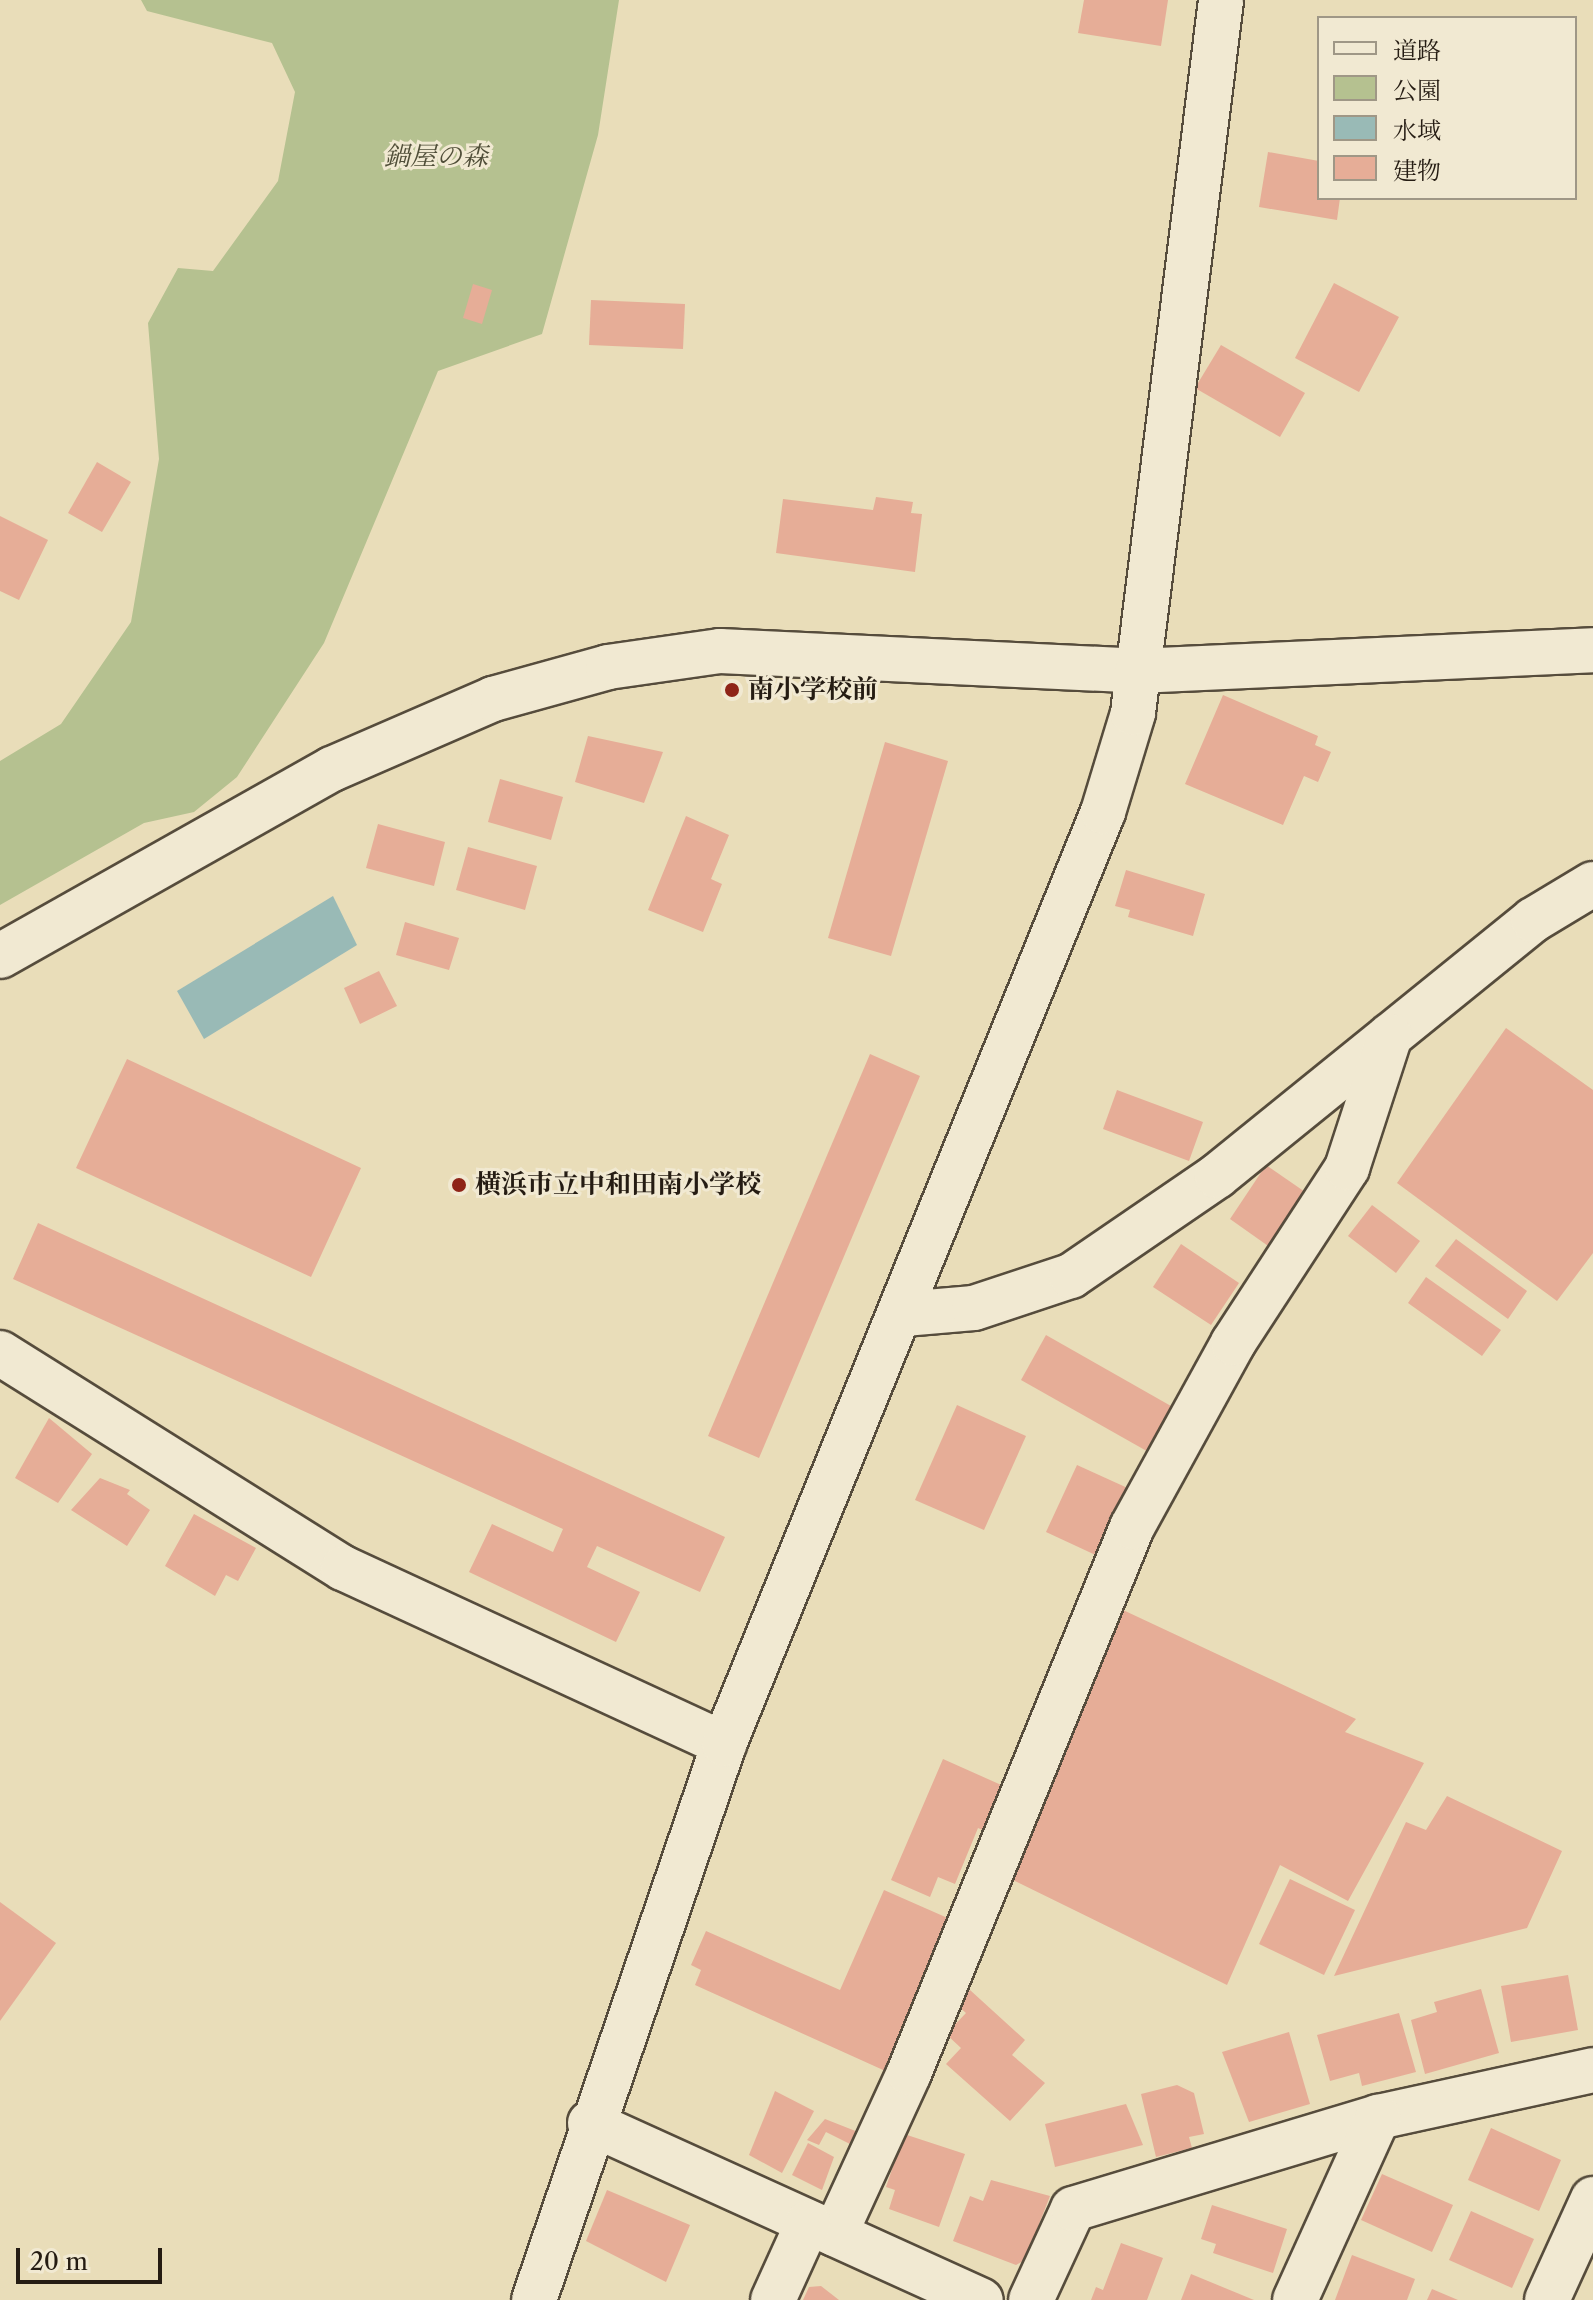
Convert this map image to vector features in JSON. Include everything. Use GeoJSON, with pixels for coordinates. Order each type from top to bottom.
{"type":"FeatureCollection","features":[{"type":"Feature","properties":{"kind":"street"},"geometry":{"type":"LineString","coordinates":[[534,2300],[590,2123],[724,1744],[904,1314],[1103,812],[1133,713],[1221,0]]}},
{"type":"Feature","properties":{"kind":"street"},"geometry":{"type":"LineString","coordinates":[[0,956],[332,769],[493,699],[608,667],[720,651],[809,650],[1137,671],[1593,650]]}},
{"type":"Feature","properties":{"kind":"street"},"geometry":{"type":"LineString","coordinates":[[904,1314],[974,1308],[1071,1276],[1217,1176],[1533,920],[1593,884]]}},
{"type":"Feature","properties":{"kind":"street"},"geometry":{"type":"LineString","coordinates":[[773,2300],[821,2228],[909,2073],[971,1908],[1132,1527],[1233,1343],[1347,1168],[1390,1036]]}},
{"type":"Feature","properties":{"kind":"street"},"geometry":{"type":"LineString","coordinates":[[0,1353],[343,1568],[724,1744]]}},
{"type":"Feature","properties":{"kind":"street"},"geometry":{"type":"LineString","coordinates":[[1031,2300],[1073,2209],[1378,2117],[1593,2070]]}},
{"type":"Feature","properties":{"kind":"street"},"geometry":{"type":"LineString","coordinates":[[1295,2300],[1378,2117]]}},
{"type":"Feature","properties":{"kind":"street"},"geometry":{"type":"LineString","coordinates":[[590,2123],[981,2300]]}},
{"type":"Feature","properties":{"kind":"street"},"geometry":{"type":"LineString","coordinates":[[1547,2300],[1593,2199]]}},
{"type":"Feature","properties":{"kind":"green space","name":"鍋屋の森"},"geometry":{"type":"Polygon","coordinates":[[[141,0],[619,0],[598,135],[542,334],[438,371],[324,643],[237,777],[194,812],[144,823],[0,905],[0,761],[61,724],[131,622],[159,459],[148,323],[178,268],[213,271],[278,181],[295,92],[272,43],[147,11],[141,0]]]}},
{"type":"Feature","properties":{"kind":"water"},"geometry":{"type":"Polygon","coordinates":[[[333,896],[357,945],[204,1039],[177,991],[333,896]]]}},
{"type":"Feature","properties":{"kind":"building"},"geometry":{"type":"Polygon","coordinates":[[[1084,0],[1168,0],[1161,46],[1078,33],[1084,0]]]}},
{"type":"Feature","properties":{"kind":"building"},"geometry":{"type":"Polygon","coordinates":[[[1268,152],[1317,161],[1317,200],[1340,200],[1337,220],[1259,207],[1268,152]]]}},
{"type":"Feature","properties":{"kind":"building"},"geometry":{"type":"Polygon","coordinates":[[[1334,283],[1399,317],[1359,392],[1295,358],[1334,283]]]}},
{"type":"Feature","properties":{"kind":"building"},"geometry":{"type":"Polygon","coordinates":[[[473,284],[492,290],[482,324],[463,318],[473,284]]]}},
{"type":"Feature","properties":{"kind":"building"},"geometry":{"type":"Polygon","coordinates":[[[591,300],[685,304],[683,349],[589,345],[591,300]]]}},
{"type":"Feature","properties":{"kind":"building"},"geometry":{"type":"Polygon","coordinates":[[[1221,345],[1305,393],[1280,437],[1195,388],[1221,345]]]}},
{"type":"Feature","properties":{"kind":"building"},"geometry":{"type":"Polygon","coordinates":[[[97,462],[131,482],[102,532],[68,513],[97,462]]]}},
{"type":"Feature","properties":{"kind":"building"},"geometry":{"type":"Polygon","coordinates":[[[876,497],[913,502],[911,513],[922,514],[915,572],[776,553],[783,499],[873,510],[876,497]]]}},
{"type":"Feature","properties":{"kind":"building"},"geometry":{"type":"Polygon","coordinates":[[[0,516],[48,540],[19,600],[0,591],[0,516]]]}},
{"type":"Feature","properties":{"kind":"building"},"geometry":{"type":"Polygon","coordinates":[[[1223,695],[1318,736],[1315,745],[1331,752],[1318,782],[1304,776],[1283,825],[1185,784],[1223,695]]]}},
{"type":"Feature","properties":{"kind":"building"},"geometry":{"type":"Polygon","coordinates":[[[588,736],[663,752],[644,803],[575,782],[588,736]]]}},
{"type":"Feature","properties":{"kind":"building"},"geometry":{"type":"Polygon","coordinates":[[[885,742],[948,761],[891,956],[828,938],[885,742]]]}},
{"type":"Feature","properties":{"kind":"building"},"geometry":{"type":"Polygon","coordinates":[[[500,779],[563,797],[551,840],[488,822],[500,779]]]}},
{"type":"Feature","properties":{"kind":"building"},"geometry":{"type":"Polygon","coordinates":[[[686,816],[729,835],[711,879],[722,884],[703,932],[648,910],[686,816]]]}},
{"type":"Feature","properties":{"kind":"building"},"geometry":{"type":"Polygon","coordinates":[[[378,824],[445,842],[434,886],[366,868],[378,824]]]}},
{"type":"Feature","properties":{"kind":"building"},"geometry":{"type":"Polygon","coordinates":[[[468,847],[537,866],[525,910],[456,890],[468,847]]]}},
{"type":"Feature","properties":{"kind":"building"},"geometry":{"type":"Polygon","coordinates":[[[1126,870],[1205,894],[1193,936],[1128,917],[1130,910],[1115,906],[1126,870]]]}},
{"type":"Feature","properties":{"kind":"building"},"geometry":{"type":"Polygon","coordinates":[[[405,922],[459,938],[449,970],[396,955],[405,922]]]}},
{"type":"Feature","properties":{"kind":"building"},"geometry":{"type":"Polygon","coordinates":[[[379,971],[397,1006],[360,1024],[344,988],[379,971]]]}},
{"type":"Feature","properties":{"kind":"building"},"geometry":{"type":"Polygon","coordinates":[[[1506,1028],[1593,1090],[1593,1253],[1557,1301],[1397,1183],[1506,1028]]]}},
{"type":"Feature","properties":{"kind":"building"},"geometry":{"type":"Polygon","coordinates":[[[870,1054],[920,1076],[759,1458],[708,1436],[870,1054]]]}},
{"type":"Feature","properties":{"kind":"building"},"geometry":{"type":"Polygon","coordinates":[[[127,1059],[361,1168],[311,1277],[76,1168],[127,1059]]]}},
{"type":"Feature","properties":{"kind":"building"},"geometry":{"type":"Polygon","coordinates":[[[1117,1090],[1203,1122],[1189,1161],[1103,1129],[1117,1090]]]}},
{"type":"Feature","properties":{"kind":"building"},"geometry":{"type":"Polygon","coordinates":[[[1266,1165],[1308,1194],[1271,1248],[1230,1219],[1266,1165]]]}},
{"type":"Feature","properties":{"kind":"building"},"geometry":{"type":"Polygon","coordinates":[[[1372,1205],[1420,1241],[1396,1273],[1348,1236],[1372,1205]]]}},
{"type":"Feature","properties":{"kind":"building"},"geometry":{"type":"Polygon","coordinates":[[[38,1223],[725,1537],[700,1592],[597,1546],[587,1567],[640,1592],[616,1642],[469,1572],[492,1524],[553,1552],[563,1529],[13,1279],[38,1223]]]}},
{"type":"Feature","properties":{"kind":"building"},"geometry":{"type":"Polygon","coordinates":[[[1456,1239],[1527,1291],[1508,1319],[1435,1266],[1456,1239]]]}},
{"type":"Feature","properties":{"kind":"building"},"geometry":{"type":"Polygon","coordinates":[[[1181,1244],[1239,1283],[1211,1325],[1153,1287],[1181,1244]]]}},
{"type":"Feature","properties":{"kind":"building"},"geometry":{"type":"Polygon","coordinates":[[[1426,1277],[1501,1330],[1482,1356],[1408,1303],[1426,1277]]]}},
{"type":"Feature","properties":{"kind":"building"},"geometry":{"type":"Polygon","coordinates":[[[1046,1335],[1178,1410],[1152,1454],[1021,1380],[1046,1335]]]}},
{"type":"Feature","properties":{"kind":"building"},"geometry":{"type":"Polygon","coordinates":[[[957,1405],[1026,1436],[984,1530],[915,1500],[957,1405]]]}},
{"type":"Feature","properties":{"kind":"building"},"geometry":{"type":"Polygon","coordinates":[[[49,1418],[92,1454],[58,1503],[15,1478],[49,1418]]]}},
{"type":"Feature","properties":{"kind":"building"},"geometry":{"type":"Polygon","coordinates":[[[1077,1465],[1132,1490],[1102,1558],[1046,1532],[1077,1465]]]}},
{"type":"Feature","properties":{"kind":"building"},"geometry":{"type":"Polygon","coordinates":[[[100,1478],[130,1490],[127,1494],[150,1510],[127,1546],[71,1510],[100,1478]]]}},
{"type":"Feature","properties":{"kind":"building"},"geometry":{"type":"Polygon","coordinates":[[[194,1514],[256,1548],[238,1581],[226,1575],[215,1596],[165,1566],[194,1514]]]}},
{"type":"Feature","properties":{"kind":"building"},"geometry":{"type":"Polygon","coordinates":[[[1123,1610],[1356,1719],[1345,1732],[1424,1763],[1348,1901],[1280,1865],[1227,1985],[1013,1880],[1123,1610]]]}},
{"type":"Feature","properties":{"kind":"building"},"geometry":{"type":"Polygon","coordinates":[[[943,1759],[1008,1788],[989,1833],[978,1828],[955,1884],[938,1877],[930,1897],[891,1880],[943,1759]]]}},
{"type":"Feature","properties":{"kind":"building"},"geometry":{"type":"Polygon","coordinates":[[[1447,1796],[1562,1851],[1527,1928],[1334,1976],[1406,1822],[1426,1830],[1447,1796]]]}},
{"type":"Feature","properties":{"kind":"building"},"geometry":{"type":"Polygon","coordinates":[[[1290,1879],[1355,1910],[1324,1975],[1259,1944],[1290,1879]]]}},
{"type":"Feature","properties":{"kind":"building"},"geometry":{"type":"Polygon","coordinates":[[[884,1890],[959,1923],[892,2074],[695,1985],[701,1970],[691,1965],[706,1931],[840,1990],[884,1890]]]}},
{"type":"Feature","properties":{"kind":"building"},"geometry":{"type":"Polygon","coordinates":[[[0,1902],[56,1943],[0,2021],[0,1902]]]}},
{"type":"Feature","properties":{"kind":"building"},"geometry":{"type":"Polygon","coordinates":[[[1568,1975],[1578,2030],[1511,2042],[1501,1986],[1568,1975]]]}},
{"type":"Feature","properties":{"kind":"building"},"geometry":{"type":"Polygon","coordinates":[[[1481,1989],[1499,2053],[1425,2074],[1411,2020],[1437,2012],[1434,2002],[1481,1989]]]}},
{"type":"Feature","properties":{"kind":"building"},"geometry":{"type":"Polygon","coordinates":[[[970,1990],[1025,2040],[1012,2055],[1045,2083],[1010,2121],[946,2064],[961,2048],[946,2034],[966,2013],[957,2005],[970,1990]]]}},
{"type":"Feature","properties":{"kind":"building"},"geometry":{"type":"Polygon","coordinates":[[[1399,2013],[1416,2072],[1362,2086],[1359,2073],[1330,2081],[1317,2035],[1399,2013]]]}},
{"type":"Feature","properties":{"kind":"building"},"geometry":{"type":"Polygon","coordinates":[[[1289,2032],[1310,2104],[1249,2122],[1222,2052],[1289,2032]]]}},
{"type":"Feature","properties":{"kind":"building"},"geometry":{"type":"Polygon","coordinates":[[[1177,2085],[1194,2093],[1204,2134],[1189,2137],[1192,2148],[1156,2157],[1141,2094],[1177,2085]]]}},
{"type":"Feature","properties":{"kind":"building"},"geometry":{"type":"Polygon","coordinates":[[[775,2091],[814,2111],[782,2173],[749,2155],[775,2091]]]}},
{"type":"Feature","properties":{"kind":"building"},"geometry":{"type":"Polygon","coordinates":[[[1126,2104],[1143,2145],[1055,2167],[1045,2124],[1126,2104]]]}},
{"type":"Feature","properties":{"kind":"building"},"geometry":{"type":"Polygon","coordinates":[[[825,2119],[858,2132],[852,2145],[826,2132],[819,2145],[807,2140],[825,2119]]]}},
{"type":"Feature","properties":{"kind":"building"},"geometry":{"type":"Polygon","coordinates":[[[1491,2128],[1561,2160],[1539,2211],[1468,2180],[1491,2128]]]}},
{"type":"Feature","properties":{"kind":"building"},"geometry":{"type":"Polygon","coordinates":[[[904,2134],[965,2154],[939,2227],[889,2209],[895,2190],[886,2187],[904,2134]]]}},
{"type":"Feature","properties":{"kind":"building"},"geometry":{"type":"Polygon","coordinates":[[[808,2143],[834,2157],[822,2190],[792,2175],[808,2143]]]}},
{"type":"Feature","properties":{"kind":"building"},"geometry":{"type":"Polygon","coordinates":[[[1382,2174],[1453,2205],[1432,2252],[1361,2220],[1382,2174]]]}},
{"type":"Feature","properties":{"kind":"building"},"geometry":{"type":"Polygon","coordinates":[[[991,2180],[1050,2196],[1025,2260],[1016,2265],[953,2241],[970,2196],[983,2201],[991,2180]]]}},
{"type":"Feature","properties":{"kind":"building"},"geometry":{"type":"Polygon","coordinates":[[[607,2190],[690,2225],[666,2282],[586,2241],[607,2190]]]}},
{"type":"Feature","properties":{"kind":"building"},"geometry":{"type":"Polygon","coordinates":[[[1212,2205],[1287,2229],[1273,2273],[1213,2253],[1216,2244],[1201,2239],[1212,2205]]]}},
{"type":"Feature","properties":{"kind":"building"},"geometry":{"type":"Polygon","coordinates":[[[1471,2211],[1534,2239],[1512,2288],[1449,2260],[1471,2211]]]}},
{"type":"Feature","properties":{"kind":"building"},"geometry":{"type":"Polygon","coordinates":[[[1121,2243],[1163,2258],[1147,2300],[1091,2300],[1096,2287],[1103,2290],[1121,2243]]]}},
{"type":"Feature","properties":{"kind":"building"},"geometry":{"type":"Polygon","coordinates":[[[1352,2255],[1415,2279],[1407,2300],[1335,2300],[1352,2255]]]}},
{"type":"Feature","properties":{"kind":"building"},"geometry":{"type":"Polygon","coordinates":[[[1191,2274],[1254,2300],[1181,2300],[1191,2274]]]}},
{"type":"Feature","properties":{"kind":"building"},"geometry":{"type":"Polygon","coordinates":[[[821,2286],[839,2300],[803,2300],[809,2287],[821,2286]]]}},
{"type":"Feature","properties":{"kind":"building"},"geometry":{"type":"Polygon","coordinates":[[[1432,2289],[1458,2300],[1427,2300],[1432,2289]]]}},
{"type":"Feature","properties":{"kind":"place","name":"南小学校前"},"geometry":{"type":"Point","coordinates":[732,690]}},
{"type":"Feature","properties":{"kind":"place","name":"横浜市立中和田南小学校"},"geometry":{"type":"Point","coordinates":[459,1185]}}]}
